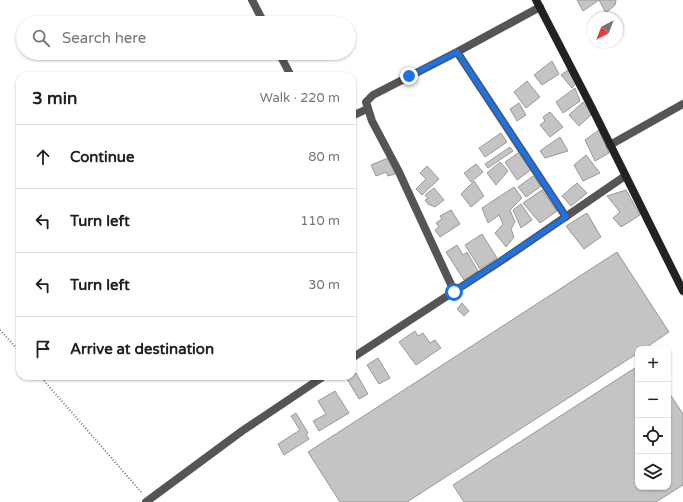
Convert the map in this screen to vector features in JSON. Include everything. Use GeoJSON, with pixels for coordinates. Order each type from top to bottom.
{"type":"FeatureCollection","features":[{"type":"Feature","properties":{"kind":"main road"},"geometry":{"type":"LineString","coordinates":[[538,3],[683,291]]}},
{"type":"Feature","properties":{"kind":"street"},"geometry":{"type":"LineString","coordinates":[[252,0],[260,16]]}},
{"type":"Feature","properties":{"kind":"street"},"geometry":{"type":"LineString","coordinates":[[454,292],[398,170],[367,109],[366,102],[373,95],[457,52],[538,3]]}},
{"type":"Feature","properties":{"kind":"street"},"geometry":{"type":"LineString","coordinates":[[457,52],[566,217]]}},
{"type":"Feature","properties":{"kind":"street"},"geometry":{"type":"LineString","coordinates":[[283,60],[289,72]]}},
{"type":"Feature","properties":{"kind":"street"},"geometry":{"type":"LineString","coordinates":[[610,145],[683,104]]}},
{"type":"Feature","properties":{"kind":"street"},"geometry":{"type":"LineString","coordinates":[[356,114],[367,109]]}},
{"type":"Feature","properties":{"kind":"street"},"geometry":{"type":"LineString","coordinates":[[356,355],[454,292],[625,176]]}},
{"type":"Feature","properties":{"kind":"street"},"geometry":{"type":"LineString","coordinates":[[147,501],[242,431],[318,380]]}},
{"type":"Feature","properties":{"kind":"path"},"geometry":{"type":"LineString","coordinates":[[0,330],[16,348]]}},
{"type":"Feature","properties":{"kind":"path"},"geometry":{"type":"LineString","coordinates":[[43,380],[147,501]]}},
{"type":"Feature","properties":{"kind":"building"},"geometry":{"type":"Polygon","coordinates":[[[577,0],[599,0],[583,11],[577,0]]]}},
{"type":"Feature","properties":{"kind":"building"},"geometry":{"type":"Polygon","coordinates":[[[599,0],[616,0],[615,5],[605,12],[599,0]]]}},
{"type":"Feature","properties":{"kind":"building"},"geometry":{"type":"Polygon","coordinates":[[[552,61],[559,74],[542,85],[534,75],[552,61]]]}},
{"type":"Feature","properties":{"kind":"building"},"geometry":{"type":"Polygon","coordinates":[[[568,70],[576,83],[572,88],[561,75],[568,70]]]}},
{"type":"Feature","properties":{"kind":"building"},"geometry":{"type":"Polygon","coordinates":[[[527,81],[540,97],[526,108],[514,92],[527,81]]]}},
{"type":"Feature","properties":{"kind":"building"},"geometry":{"type":"Polygon","coordinates":[[[575,88],[580,101],[563,113],[556,102],[575,88]]]}},
{"type":"Feature","properties":{"kind":"building"},"geometry":{"type":"Polygon","coordinates":[[[583,102],[592,114],[579,126],[569,115],[583,102]]]}},
{"type":"Feature","properties":{"kind":"building"},"geometry":{"type":"Polygon","coordinates":[[[519,103],[526,115],[517,121],[510,109],[519,103]]]}},
{"type":"Feature","properties":{"kind":"building"},"geometry":{"type":"Polygon","coordinates":[[[550,112],[563,127],[550,137],[540,125],[545,121],[543,117],[550,112]]]}},
{"type":"Feature","properties":{"kind":"building"},"geometry":{"type":"Polygon","coordinates":[[[599,130],[609,153],[595,161],[585,140],[599,130]]]}},
{"type":"Feature","properties":{"kind":"building"},"geometry":{"type":"Polygon","coordinates":[[[501,133],[507,142],[485,157],[479,148],[501,133]]]}},
{"type":"Feature","properties":{"kind":"building"},"geometry":{"type":"Polygon","coordinates":[[[560,137],[568,151],[545,158],[540,151],[560,137]]]}},
{"type":"Feature","properties":{"kind":"building"},"geometry":{"type":"Polygon","coordinates":[[[510,147],[513,151],[488,168],[485,164],[510,147]]]}},
{"type":"Feature","properties":{"kind":"building"},"geometry":{"type":"Polygon","coordinates":[[[521,151],[532,169],[517,180],[505,162],[521,151]]]}},
{"type":"Feature","properties":{"kind":"building"},"geometry":{"type":"Polygon","coordinates":[[[586,155],[600,173],[583,181],[574,165],[586,155]]]}},
{"type":"Feature","properties":{"kind":"building"},"geometry":{"type":"Polygon","coordinates":[[[388,158],[395,174],[388,176],[386,172],[376,176],[371,165],[388,158]]]}},
{"type":"Feature","properties":{"kind":"building"},"geometry":{"type":"Polygon","coordinates":[[[500,162],[508,171],[496,185],[487,173],[500,162]]]}},
{"type":"Feature","properties":{"kind":"building"},"geometry":{"type":"Polygon","coordinates":[[[476,164],[483,172],[471,182],[464,173],[476,164]]]}},
{"type":"Feature","properties":{"kind":"building"},"geometry":{"type":"Polygon","coordinates":[[[427,166],[439,179],[422,195],[416,189],[426,179],[420,173],[427,166]]]}},
{"type":"Feature","properties":{"kind":"building"},"geometry":{"type":"Polygon","coordinates":[[[533,176],[541,186],[526,197],[518,187],[533,176]]]}},
{"type":"Feature","properties":{"kind":"building"},"geometry":{"type":"Polygon","coordinates":[[[474,181],[484,196],[471,207],[461,194],[474,181]]]}},
{"type":"Feature","properties":{"kind":"building"},"geometry":{"type":"Polygon","coordinates":[[[577,183],[587,193],[571,206],[562,196],[577,183]]]}},
{"type":"Feature","properties":{"kind":"building"},"geometry":{"type":"Polygon","coordinates":[[[514,187],[522,198],[510,210],[515,222],[511,229],[514,237],[506,247],[495,233],[503,224],[499,215],[488,223],[482,208],[514,187]]]}},
{"type":"Feature","properties":{"kind":"building"},"geometry":{"type":"Polygon","coordinates":[[[434,188],[444,200],[435,207],[428,204],[425,200],[428,199],[425,195],[434,188]]]}},
{"type":"Feature","properties":{"kind":"building"},"geometry":{"type":"Polygon","coordinates":[[[542,190],[557,211],[540,223],[523,203],[542,190]]]}},
{"type":"Feature","properties":{"kind":"building"},"geometry":{"type":"Polygon","coordinates":[[[626,190],[640,215],[621,227],[613,218],[620,212],[607,196],[626,190]]]}},
{"type":"Feature","properties":{"kind":"building"},"geometry":{"type":"Polygon","coordinates":[[[521,204],[532,220],[521,228],[513,210],[521,204]]]}},
{"type":"Feature","properties":{"kind":"building"},"geometry":{"type":"Polygon","coordinates":[[[451,210],[460,224],[440,237],[435,230],[439,227],[436,223],[442,219],[440,216],[451,210]]]}},
{"type":"Feature","properties":{"kind":"building"},"geometry":{"type":"Polygon","coordinates":[[[587,213],[601,237],[584,249],[566,226],[587,213]]]}},
{"type":"Feature","properties":{"kind":"building"},"geometry":{"type":"Polygon","coordinates":[[[482,234],[497,258],[480,269],[465,245],[482,234]]]}},
{"type":"Feature","properties":{"kind":"building"},"geometry":{"type":"Polygon","coordinates":[[[457,245],[463,255],[467,252],[478,271],[464,280],[446,252],[457,245]]]}},
{"type":"Feature","properties":{"kind":"building"},"geometry":{"type":"Polygon","coordinates":[[[617,252],[669,332],[648,346],[635,346],[635,355],[407,502],[340,502],[308,452],[617,252]]]}},
{"type":"Feature","properties":{"kind":"building"},"geometry":{"type":"Polygon","coordinates":[[[462,303],[469,311],[464,316],[457,309],[462,303]]]}},
{"type":"Feature","properties":{"kind":"building"},"geometry":{"type":"Polygon","coordinates":[[[415,331],[418,336],[423,333],[430,343],[435,340],[441,348],[416,365],[399,342],[415,331]]]}},
{"type":"Feature","properties":{"kind":"building"},"geometry":{"type":"Polygon","coordinates":[[[378,358],[390,378],[379,384],[367,365],[378,358]]]}},
{"type":"Feature","properties":{"kind":"building"},"geometry":{"type":"Polygon","coordinates":[[[635,368],[635,490],[671,490],[671,396],[683,414],[683,485],[656,502],[464,502],[453,485],[635,368]]]}},
{"type":"Feature","properties":{"kind":"building"},"geometry":{"type":"Polygon","coordinates":[[[356,373],[368,394],[359,399],[348,380],[356,380],[356,373]]]}},
{"type":"Feature","properties":{"kind":"building"},"geometry":{"type":"Polygon","coordinates":[[[335,391],[349,413],[319,431],[313,421],[326,414],[318,401],[335,391]]]}},
{"type":"Feature","properties":{"kind":"building"},"geometry":{"type":"Polygon","coordinates":[[[296,413],[308,433],[306,434],[309,439],[284,455],[278,444],[300,430],[291,416],[296,413]]]}},
{"type":"Feature","properties":{"kind":"route"},"geometry":{"type":"LineString","coordinates":[[409,76],[457,52],[566,217],[454,292]]}}]}
